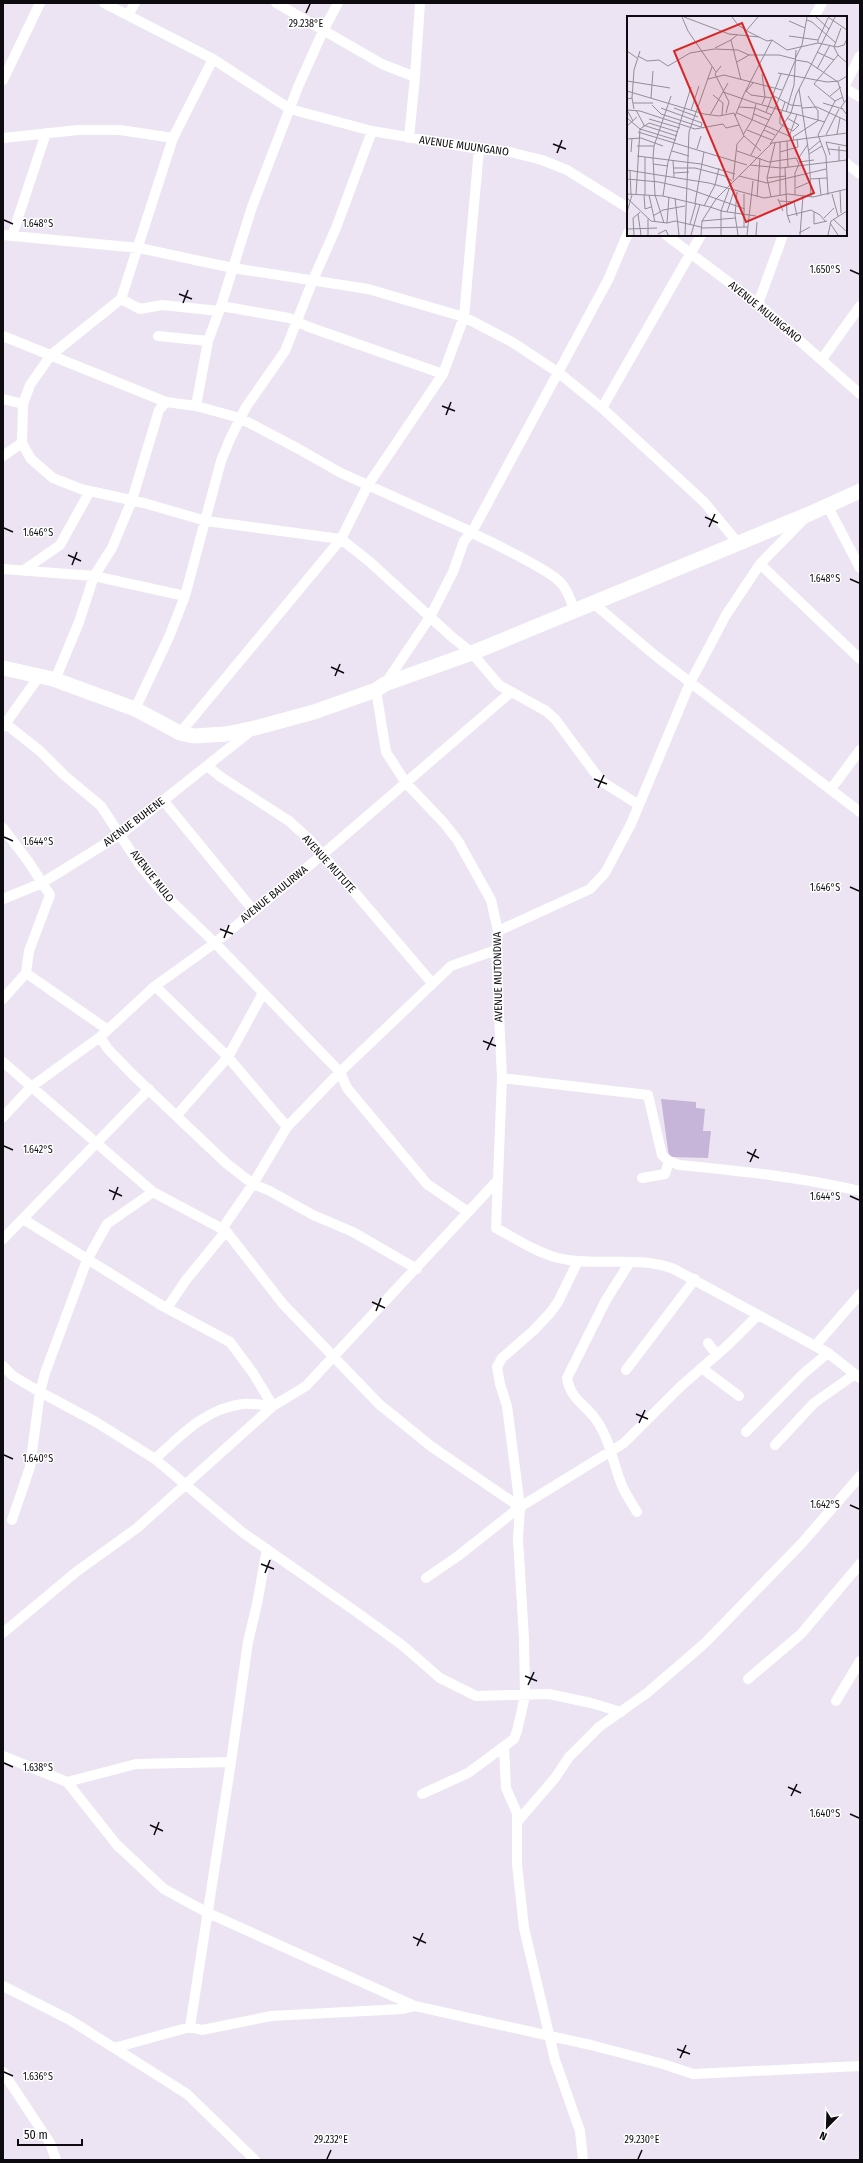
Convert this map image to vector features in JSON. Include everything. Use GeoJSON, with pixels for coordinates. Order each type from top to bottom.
{"type":"FeatureCollection","features":[{"type":"Feature","properties":{"kind":"main road"},"geometry":{"type":"LineString","coordinates":[[3,668],[40,675],[135,709],[180,733],[194,736],[208,736],[255,728],[314,712],[472,653],[809,514],[826,505],[860,491]]}},
{"type":"Feature","properties":{"kind":"street"},"geometry":{"type":"LineString","coordinates":[[3,80],[40,3]]}},
{"type":"Feature","properties":{"kind":"street","name":"AVENUE MUUNGANO"},"geometry":{"type":"LineString","coordinates":[[104,3],[213,59],[290,109],[372,131],[479,149],[510,152],[548,163],[567,170],[627,207]]}},
{"type":"Feature","properties":{"kind":"street"},"geometry":{"type":"LineString","coordinates":[[128,15],[135,3]]}},
{"type":"Feature","properties":{"kind":"street"},"geometry":{"type":"LineString","coordinates":[[276,3],[382,64],[415,77]]}},
{"type":"Feature","properties":{"kind":"street"},"geometry":{"type":"LineString","coordinates":[[196,406],[208,340],[220,309],[252,207],[290,109],[323,31],[338,3]]}},
{"type":"Feature","properties":{"kind":"street"},"geometry":{"type":"LineString","coordinates":[[408,138],[415,77],[420,3]]}},
{"type":"Feature","properties":{"kind":"street"},"geometry":{"type":"LineString","coordinates":[[815,16],[822,3]]}},
{"type":"Feature","properties":{"kind":"street"},"geometry":{"type":"LineString","coordinates":[[847,81],[860,56]]}},
{"type":"Feature","properties":{"kind":"street"},"geometry":{"type":"LineString","coordinates":[[213,59],[173,138],[139,248],[121,299],[51,355],[30,385],[23,404],[22,443],[31,459],[53,478],[90,491],[132,500],[206,521],[341,539],[370,562],[472,653],[491,678],[511,692],[546,711],[555,719],[601,781],[639,805]]}},
{"type":"Feature","properties":{"kind":"street"},"geometry":{"type":"LineString","coordinates":[[847,89],[860,97]]}},
{"type":"Feature","properties":{"kind":"street"},"geometry":{"type":"LineString","coordinates":[[3,138],[78,130],[120,130],[173,138]]}},
{"type":"Feature","properties":{"kind":"street"},"geometry":{"type":"LineString","coordinates":[[135,709],[185,596],[221,461],[240,418],[285,351],[313,280],[336,228],[372,131]]}},
{"type":"Feature","properties":{"kind":"street"},"geometry":{"type":"LineString","coordinates":[[46,133],[8,235],[139,248],[233,268],[368,289],[464,317],[512,342],[559,373],[602,408],[704,502],[738,543]]}},
{"type":"Feature","properties":{"kind":"street"},"geometry":{"type":"LineString","coordinates":[[180,733],[341,539],[368,485],[443,374],[464,317],[479,149]]}},
{"type":"Feature","properties":{"kind":"street"},"geometry":{"type":"LineString","coordinates":[[847,164],[860,174]]}},
{"type":"Feature","properties":{"kind":"street"},"geometry":{"type":"LineString","coordinates":[[381,687],[430,617],[453,572],[464,541],[472,532],[559,373],[608,280],[627,235]]}},
{"type":"Feature","properties":{"kind":"street","name":"AVENUE MUUNGANO"},"geometry":{"type":"LineString","coordinates":[[667,236],[758,304],[859,390]]}},
{"type":"Feature","properties":{"kind":"street"},"geometry":{"type":"LineString","coordinates":[[602,408],[700,236]]}},
{"type":"Feature","properties":{"kind":"street"},"geometry":{"type":"LineString","coordinates":[[758,304],[783,236]]}},
{"type":"Feature","properties":{"kind":"street"},"geometry":{"type":"LineString","coordinates":[[121,299],[140,309],[162,305],[220,309],[290,318],[297,323],[443,374]]}},
{"type":"Feature","properties":{"kind":"street"},"geometry":{"type":"LineString","coordinates":[[822,359],[860,306]]}},
{"type":"Feature","properties":{"kind":"street"},"geometry":{"type":"LineString","coordinates":[[3,336],[166,402],[196,406],[240,418],[341,473],[472,532],[508,551],[561,582],[575,611]]}},
{"type":"Feature","properties":{"kind":"street"},"geometry":{"type":"LineString","coordinates":[[158,336],[208,340]]}},
{"type":"Feature","properties":{"kind":"street"},"geometry":{"type":"LineString","coordinates":[[3,399],[23,404]]}},
{"type":"Feature","properties":{"kind":"street"},"geometry":{"type":"LineString","coordinates":[[55,680],[79,622],[94,576],[112,548],[132,500],[159,410],[166,402]]}},
{"type":"Feature","properties":{"kind":"street"},"geometry":{"type":"LineString","coordinates":[[3,456],[22,443]]}},
{"type":"Feature","properties":{"kind":"street"},"geometry":{"type":"LineString","coordinates":[[24,570],[60,545],[90,491]]}},
{"type":"Feature","properties":{"kind":"street"},"geometry":{"type":"LineString","coordinates":[[826,505],[860,568]]}},
{"type":"Feature","properties":{"kind":"street"},"geometry":{"type":"LineString","coordinates":[[498,931],[590,889],[605,873],[626,834],[639,805],[690,683],[726,615],[760,564],[809,514]]}},
{"type":"Feature","properties":{"kind":"street"},"geometry":{"type":"LineString","coordinates":[[760,564],[860,659]]}},
{"type":"Feature","properties":{"kind":"street"},"geometry":{"type":"LineString","coordinates":[[3,569],[94,576],[185,596]]}},
{"type":"Feature","properties":{"kind":"street"},"geometry":{"type":"LineString","coordinates":[[593,603],[690,683],[831,788],[860,812]]}},
{"type":"Feature","properties":{"kind":"street"},"geometry":{"type":"LineString","coordinates":[[4,726],[40,675]]}},
{"type":"Feature","properties":{"kind":"street","name":"AVENUE MUTONDWA"},"geometry":{"type":"LineString","coordinates":[[381,687],[386,752],[406,784],[444,823],[458,841],[491,900],[498,931],[496,950],[502,1078],[496,1228],[556,1258],[578,1261]]}},
{"type":"Feature","properties":{"kind":"street","name":"AVENUE BAULIRWA"},"geometry":{"type":"LineString","coordinates":[[3,1117],[31,1087],[104,1034],[155,986],[215,943],[253,910],[322,855],[511,692]]}},
{"type":"Feature","properties":{"kind":"street","name":"AVENUE MULO"},"geometry":{"type":"LineString","coordinates":[[4,726],[40,751],[64,775],[101,806],[121,834],[139,864],[164,894],[215,943],[340,1072],[347,1088],[427,1184],[468,1212]]}},
{"type":"Feature","properties":{"kind":"street","name":"AVENUE BUHENE"},"geometry":{"type":"LineString","coordinates":[[3,899],[42,883],[121,834],[255,728]]}},
{"type":"Feature","properties":{"kind":"street"},"geometry":{"type":"LineString","coordinates":[[831,788],[860,750]]}},
{"type":"Feature","properties":{"kind":"street","name":"AVENUE MUTUTE"},"geometry":{"type":"LineString","coordinates":[[207,766],[221,778],[289,821],[310,840],[432,983]]}},
{"type":"Feature","properties":{"kind":"street"},"geometry":{"type":"LineString","coordinates":[[163,800],[253,910]]}},
{"type":"Feature","properties":{"kind":"street"},"geometry":{"type":"LineString","coordinates":[[3,828],[50,895],[29,951],[26,973],[3,999]]}},
{"type":"Feature","properties":{"kind":"street"},"geometry":{"type":"LineString","coordinates":[[167,1308],[224,1230],[287,1127],[340,1072],[451,966],[496,950]]}},
{"type":"Feature","properties":{"kind":"street"},"geometry":{"type":"LineString","coordinates":[[26,973],[104,1034],[108,1048],[226,1163],[253,1184],[270,1191],[314,1215],[353,1232],[417,1269]]}},
{"type":"Feature","properties":{"kind":"street"},"geometry":{"type":"LineString","coordinates":[[155,986],[228,1057],[287,1127]]}},
{"type":"Feature","properties":{"kind":"street"},"geometry":{"type":"LineString","coordinates":[[177,1115],[228,1057],[263,993]]}},
{"type":"Feature","properties":{"kind":"street"},"geometry":{"type":"LineString","coordinates":[[3,1062],[152,1192],[224,1230],[283,1304],[379,1404],[432,1447],[520,1507]]}},
{"type":"Feature","properties":{"kind":"street"},"geometry":{"type":"LineString","coordinates":[[502,1078],[648,1094],[662,1155],[669,1161],[679,1165],[775,1175],[821,1182],[860,1191]]}},
{"type":"Feature","properties":{"kind":"street"},"geometry":{"type":"LineString","coordinates":[[3,1240],[149,1089]]}},
{"type":"Feature","properties":{"kind":"street"},"geometry":{"type":"LineString","coordinates":[[642,1178],[665,1174],[669,1161]]}},
{"type":"Feature","properties":{"kind":"street"},"geometry":{"type":"LineString","coordinates":[[3,1633],[76,1572],[136,1528],[273,1406],[306,1386],[417,1269],[497,1181]]}},
{"type":"Feature","properties":{"kind":"street"},"geometry":{"type":"LineString","coordinates":[[12,1520],[30,1467],[40,1392],[45,1373],[87,1260],[107,1224],[152,1192]]}},
{"type":"Feature","properties":{"kind":"street"},"geometry":{"type":"LineString","coordinates":[[23,1219],[87,1260],[167,1308],[230,1342],[253,1373],[273,1406]]}},
{"type":"Feature","properties":{"kind":"street"},"geometry":{"type":"LineString","coordinates":[[422,1794],[468,1773],[516,1735],[524,1696],[524,1640],[518,1539],[520,1507],[507,1406],[500,1384],[497,1367],[502,1358],[533,1331],[550,1313],[558,1302],[578,1261],[630,1262],[664,1265],[695,1279],[828,1353],[857,1376],[814,1403],[775,1445]]}},
{"type":"Feature","properties":{"kind":"street"},"geometry":{"type":"LineString","coordinates":[[630,1262],[606,1300],[567,1378],[569,1389],[575,1399],[594,1417],[606,1436],[624,1488],[637,1512]]}},
{"type":"Feature","properties":{"kind":"street"},"geometry":{"type":"LineString","coordinates":[[626,1370],[695,1279]]}},
{"type":"Feature","properties":{"kind":"street"},"geometry":{"type":"LineString","coordinates":[[815,1346],[860,1294]]}},
{"type":"Feature","properties":{"kind":"street"},"geometry":{"type":"LineString","coordinates":[[426,1578],[458,1556],[520,1507],[611,1452],[633,1436],[680,1387],[703,1369],[758,1315]]}},
{"type":"Feature","properties":{"kind":"street"},"geometry":{"type":"LineString","coordinates":[[708,1343],[717,1355]]}},
{"type":"Feature","properties":{"kind":"street"},"geometry":{"type":"LineString","coordinates":[[746,1432],[803,1374],[828,1353]]}},
{"type":"Feature","properties":{"kind":"street"},"geometry":{"type":"LineString","coordinates":[[3,1366],[13,1376],[96,1422],[155,1459],[242,1532],[396,1641],[440,1678],[476,1696],[524,1696],[549,1694],[591,1703],[621,1712]]}},
{"type":"Feature","properties":{"kind":"street"},"geometry":{"type":"LineString","coordinates":[[703,1369],[739,1396]]}},
{"type":"Feature","properties":{"kind":"street"},"geometry":{"type":"LineString","coordinates":[[155,1459],[200,1419],[212,1413],[242,1404],[273,1406]]}},
{"type":"Feature","properties":{"kind":"street"},"geometry":{"type":"LineString","coordinates":[[518,1821],[555,1778],[569,1757],[599,1727],[647,1693],[705,1643],[803,1542],[860,1476]]}},
{"type":"Feature","properties":{"kind":"street"},"geometry":{"type":"LineString","coordinates":[[190,2028],[248,1642],[257,1604],[267,1549]]}},
{"type":"Feature","properties":{"kind":"street"},"geometry":{"type":"LineString","coordinates":[[748,1679],[801,1634],[860,1564]]}},
{"type":"Feature","properties":{"kind":"street"},"geometry":{"type":"LineString","coordinates":[[836,1701],[860,1661]]}},
{"type":"Feature","properties":{"kind":"street"},"geometry":{"type":"LineString","coordinates":[[504,1746],[506,1788],[517,1813],[518,1821],[517,1864],[524,1928],[555,2060],[580,2131],[583,2160]]}},
{"type":"Feature","properties":{"kind":"street"},"geometry":{"type":"LineString","coordinates":[[3,1756],[67,1782],[117,1845],[164,1889],[208,1913],[415,2006],[549,2036],[663,2064],[693,2074],[860,2066]]}},
{"type":"Feature","properties":{"kind":"street"},"geometry":{"type":"LineString","coordinates":[[67,1782],[136,1764],[231,1762]]}},
{"type":"Feature","properties":{"kind":"street"},"geometry":{"type":"LineString","coordinates":[[3,1986],[70,2020],[187,2094],[256,2160]]}},
{"type":"Feature","properties":{"kind":"street"},"geometry":{"type":"LineString","coordinates":[[114,2048],[190,2028],[202,2030],[271,2016],[403,2009],[415,2006]]}},
{"type":"Feature","properties":{"kind":"street"},"geometry":{"type":"LineString","coordinates":[[3,2072],[50,2143],[56,2160]]}},
{"type":"Feature","properties":{"kind":"shaded area"},"geometry":{"type":"Polygon","coordinates":[[[661,1099],[696,1102],[696,1108],[705,1109],[703,1131],[711,1131],[708,1158],[669,1157],[661,1099]]]}}]}
